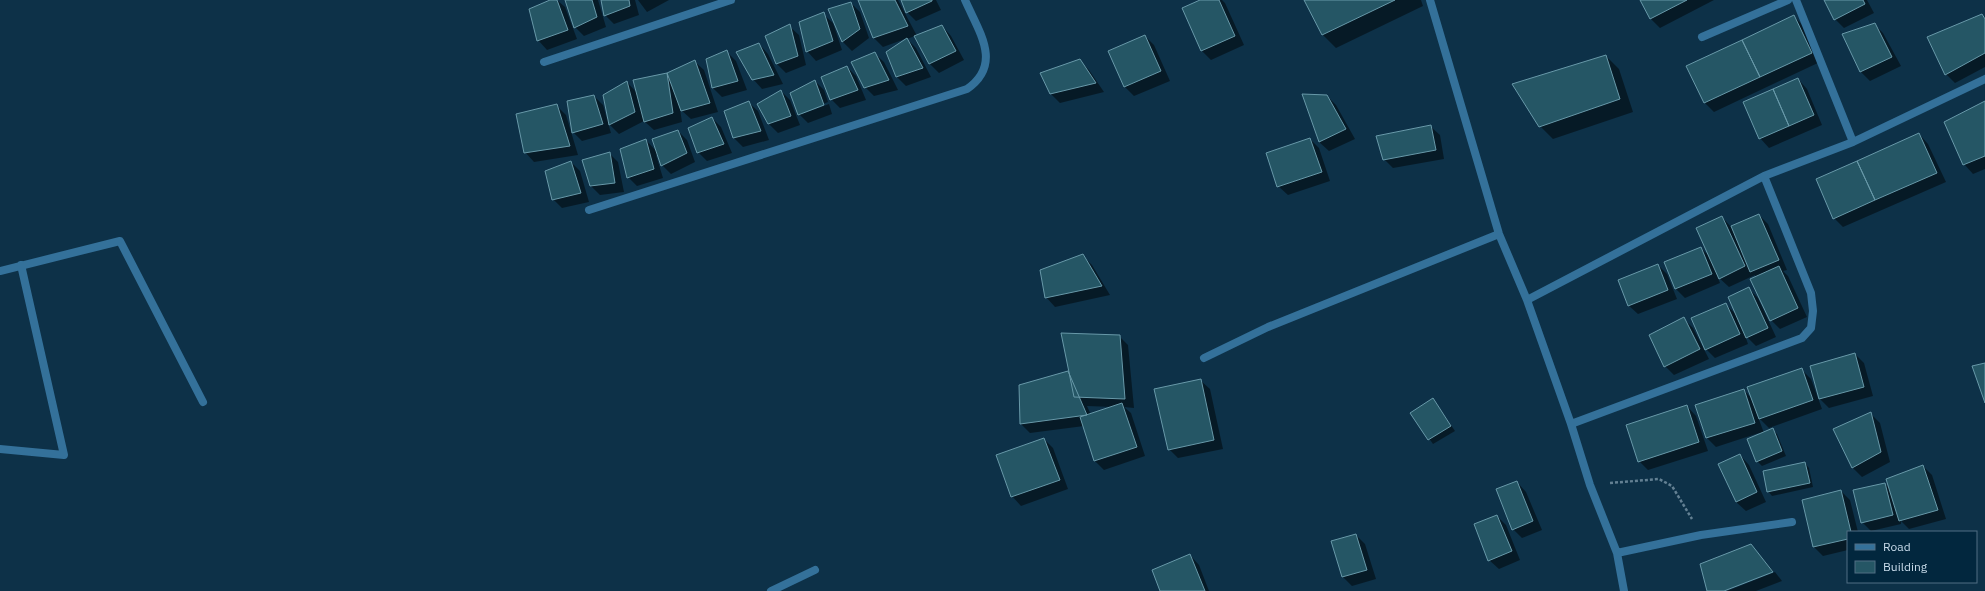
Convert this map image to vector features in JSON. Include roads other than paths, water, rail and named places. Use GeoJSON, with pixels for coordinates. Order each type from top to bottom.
{"type":"FeatureCollection","features":[{"type":"Feature","properties":{"kind":"street"},"geometry":{"type":"LineString","coordinates":[[544,62],[731,0]]}},
{"type":"Feature","properties":{"kind":"street"},"geometry":{"type":"LineString","coordinates":[[589,210],[966,89],[978,82],[986,68],[986,48],[965,0]]}},
{"type":"Feature","properties":{"kind":"street"},"geometry":{"type":"LineString","coordinates":[[1430,0],[1499,234],[1527,300],[1572,424],[1590,485],[1617,553],[1624,591]]}},
{"type":"Feature","properties":{"kind":"street"},"geometry":{"type":"LineString","coordinates":[[1702,37],[1788,0]]}},
{"type":"Feature","properties":{"kind":"street"},"geometry":{"type":"LineString","coordinates":[[1796,0],[1853,142]]}},
{"type":"Feature","properties":{"kind":"street"},"geometry":{"type":"LineString","coordinates":[[1527,300],[1764,176],[1853,142],[1985,79]]}},
{"type":"Feature","properties":{"kind":"street"},"geometry":{"type":"LineString","coordinates":[[1572,424],[1802,338],[1811,328],[1813,310],[1811,293],[1764,176]]}},
{"type":"Feature","properties":{"kind":"street"},"geometry":{"type":"LineString","coordinates":[[1204,358],[1268,327],[1499,234]]}},
{"type":"Feature","properties":{"kind":"street"},"geometry":{"type":"LineString","coordinates":[[0,271],[120,241],[203,402]]}},
{"type":"Feature","properties":{"kind":"street"},"geometry":{"type":"LineString","coordinates":[[0,449],[64,455],[21,265]]}},
{"type":"Feature","properties":{"kind":"street"},"geometry":{"type":"LineString","coordinates":[[1617,553],[1701,534],[1792,522]]}},
{"type":"Feature","properties":{"kind":"street"},"geometry":{"type":"LineString","coordinates":[[771,591],[815,570]]}}]}
